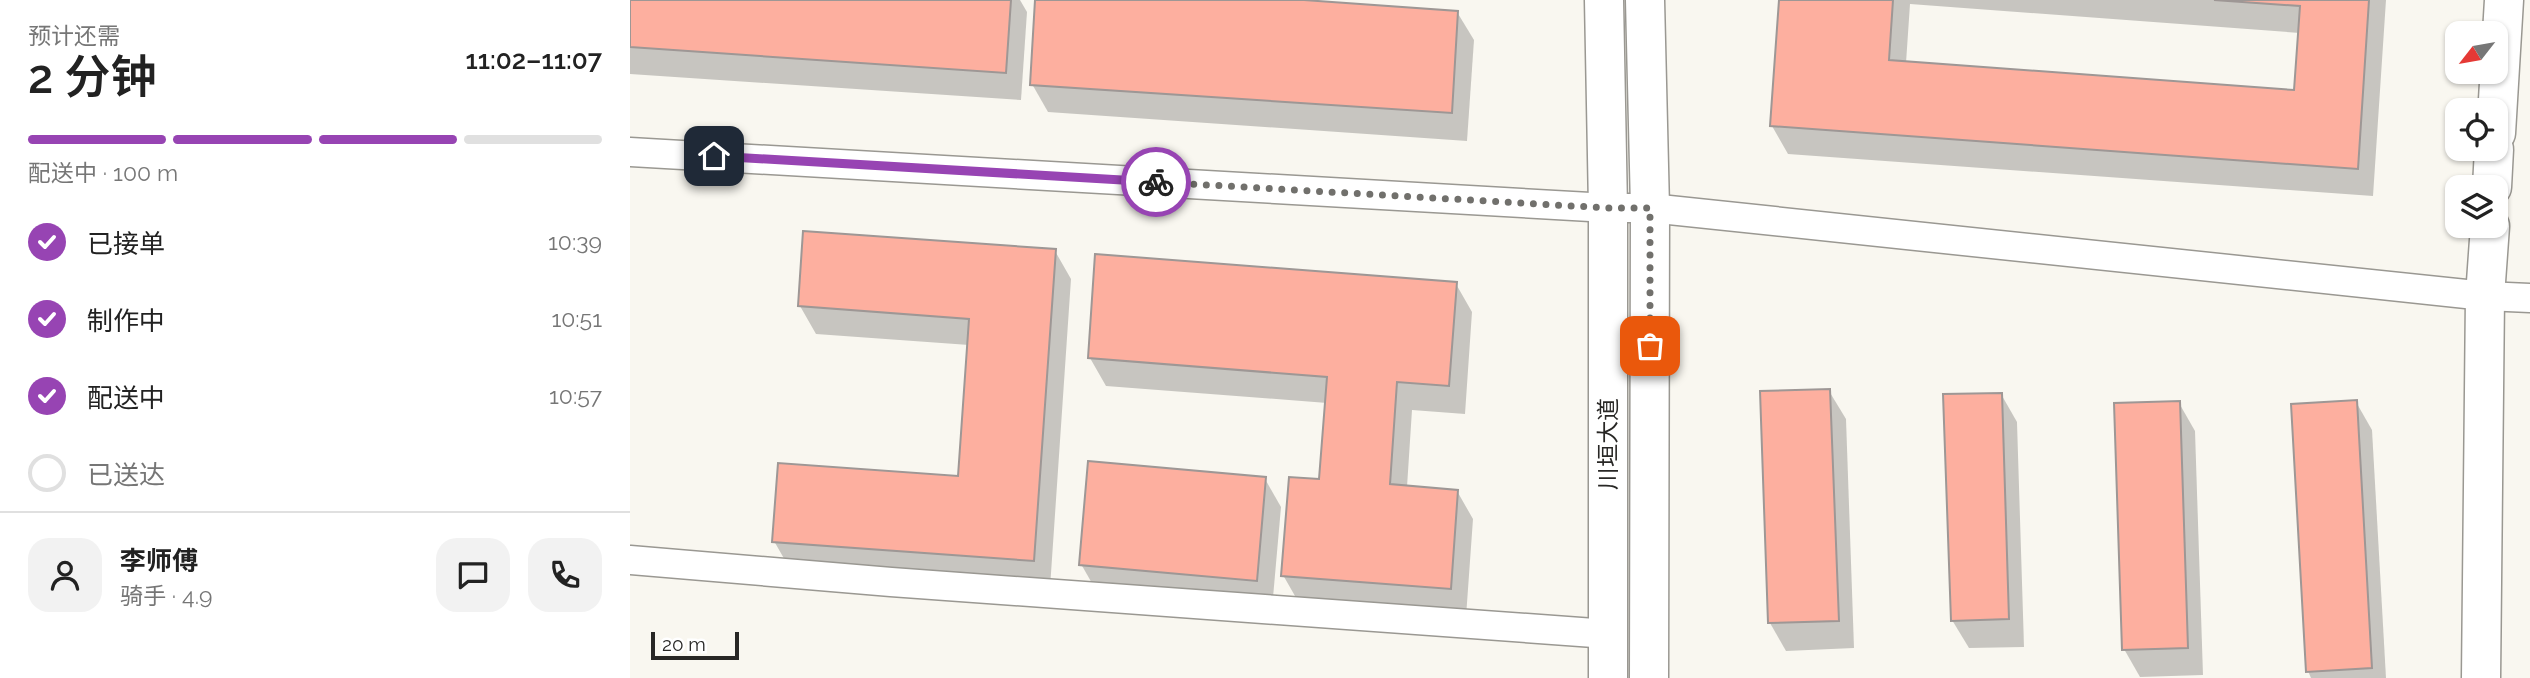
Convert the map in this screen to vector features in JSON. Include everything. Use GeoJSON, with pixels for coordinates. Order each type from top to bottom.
{"type":"FeatureCollection","features":[{"type":"Feature","properties":{"kind":"main road","name":"川垣大道"},"geometry":{"type":"LineString","coordinates":[[1604,0],[1608,208],[1608,678]]}},
{"type":"Feature","properties":{"kind":"main road","name":"川垣大道"},"geometry":{"type":"LineString","coordinates":[[1645,0],[1650,208],[1650,678]]}},
{"type":"Feature","properties":{"kind":"main road"},"geometry":{"type":"LineString","coordinates":[[2498,98],[2504,0]]}},
{"type":"Feature","properties":{"kind":"main road"},"geometry":{"type":"LineString","coordinates":[[2481,678],[2485,296],[2489,238]]}},
{"type":"Feature","properties":{"kind":"street"},"geometry":{"type":"LineString","coordinates":[[630,152],[1608,208],[1650,208],[2485,296],[2530,298]]}},
{"type":"Feature","properties":{"kind":"street"},"geometry":{"type":"LineString","coordinates":[[630,560],[891,582],[1608,634]]}},
{"type":"Feature","properties":{"kind":"building"},"geometry":{"type":"Polygon","coordinates":[[[630,0],[1011,0],[1006,73],[630,47],[630,0]]]}},
{"type":"Feature","properties":{"kind":"building"},"geometry":{"type":"Polygon","coordinates":[[[1035,0],[1304,0],[1458,11],[1452,113],[1030,85],[1035,0]]]}},
{"type":"Feature","properties":{"kind":"building"},"geometry":{"type":"Polygon","coordinates":[[[1779,0],[1893,0],[1889,60],[2294,90],[2300,6],[2214,0],[2369,0],[2358,169],[1770,126],[1779,0]]]}},
{"type":"Feature","properties":{"kind":"building"},"geometry":{"type":"Polygon","coordinates":[[[803,231],[1056,249],[1034,561],[772,542],[778,463],[958,476],[969,319],[798,306],[803,231]]]}},
{"type":"Feature","properties":{"kind":"building"},"geometry":{"type":"Polygon","coordinates":[[[1095,254],[1457,282],[1449,386],[1397,382],[1390,484],[1458,490],[1451,589],[1281,576],[1289,477],[1319,479],[1327,377],[1088,358],[1095,254]]]}},
{"type":"Feature","properties":{"kind":"building"},"geometry":{"type":"Polygon","coordinates":[[[1830,389],[1839,621],[1768,623],[1760,391],[1830,389]]]}},
{"type":"Feature","properties":{"kind":"building"},"geometry":{"type":"Polygon","coordinates":[[[2002,393],[2009,619],[1951,621],[1943,394],[2002,393]]]}},
{"type":"Feature","properties":{"kind":"building"},"geometry":{"type":"Polygon","coordinates":[[[2357,400],[2372,668],[2306,672],[2291,404],[2357,400]]]}},
{"type":"Feature","properties":{"kind":"building"},"geometry":{"type":"Polygon","coordinates":[[[2180,401],[2188,648],[2122,650],[2114,403],[2180,401]]]}},
{"type":"Feature","properties":{"kind":"building"},"geometry":{"type":"Polygon","coordinates":[[[1088,461],[1266,477],[1257,581],[1079,565],[1088,461]]]}},
{"type":"Feature","properties":{"kind":"way so far"},"geometry":{"type":"LineString","coordinates":[[1156,182],[1608,208],[1650,208],[1650,346]]}},
{"type":"Feature","properties":{"kind":"route"},"geometry":{"type":"LineString","coordinates":[[714,156],[1156,182]]}}]}
